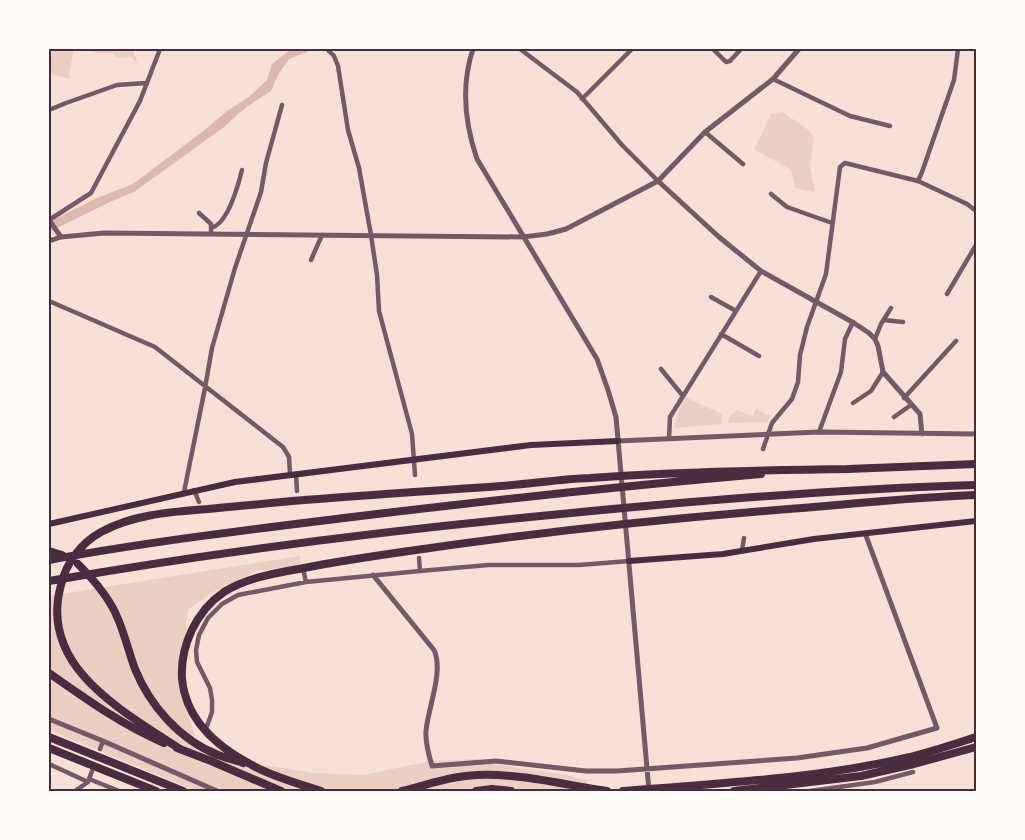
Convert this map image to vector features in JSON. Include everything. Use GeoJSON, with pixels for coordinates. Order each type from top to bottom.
{"type":"FeatureCollection","features":[{"type":"Feature","properties":{"kind":"highway"},"geometry":{"type":"LineString","coordinates":[[49,560],[164,541],[587,490],[762,474],[976,464]]}},
{"type":"Feature","properties":{"kind":"highway"},"geometry":{"type":"LineString","coordinates":[[180,749],[96,690],[69,657],[62,641],[56,606],[64,572],[75,554],[100,532],[128,521],[181,511],[349,496],[640,475],[748,470],[852,469]]}},
{"type":"Feature","properties":{"kind":"highway"},"geometry":{"type":"LineString","coordinates":[[49,581],[305,542],[443,525],[699,500],[976,485]]}},
{"type":"Feature","properties":{"kind":"highway"},"geometry":{"type":"LineString","coordinates":[[252,766],[220,744],[202,728],[193,714],[184,692],[182,662],[189,634],[206,608],[223,593],[245,582],[269,575],[341,561],[612,525],[976,495]]}},
{"type":"Feature","properties":{"kind":"highway"},"geometry":{"type":"LineString","coordinates":[[49,551],[62,555]]}},
{"type":"Feature","properties":{"kind":"highway"},"geometry":{"type":"LineString","coordinates":[[78,564],[105,594],[118,618],[146,693],[176,729],[216,755],[321,791]]}},
{"type":"Feature","properties":{"kind":"highway"},"geometry":{"type":"LineString","coordinates":[[49,673],[95,706],[141,733],[281,791]]}},
{"type":"Feature","properties":{"kind":"highway"},"geometry":{"type":"LineString","coordinates":[[49,737],[183,791]]}},
{"type":"Feature","properties":{"kind":"highway"},"geometry":{"type":"LineString","coordinates":[[623,791],[795,777],[911,756],[976,737]]}},
{"type":"Feature","properties":{"kind":"highway"},"geometry":{"type":"LineString","coordinates":[[734,791],[861,776],[976,747]]}},
{"type":"Feature","properties":{"kind":"highway"},"geometry":{"type":"LineString","coordinates":[[49,748],[156,791]]}},
{"type":"Feature","properties":{"kind":"highway"},"geometry":{"type":"LineString","coordinates":[[402,791],[448,779],[476,775],[505,775],[607,791]]}},
{"type":"Feature","properties":{"kind":"highway"},"geometry":{"type":"LineString","coordinates":[[476,791],[492,789],[511,791]]}},
{"type":"Feature","properties":{"kind":"main road"},"geometry":{"type":"LineString","coordinates":[[49,524],[234,482],[531,445],[618,441]]}},
{"type":"Feature","properties":{"kind":"main road"},"geometry":{"type":"LineString","coordinates":[[629,561],[723,554],[865,533],[976,522]]}},
{"type":"Feature","properties":{"kind":"street"},"geometry":{"type":"LineString","coordinates":[[61,237],[49,220],[91,193],[140,101],[160,49]]}},
{"type":"Feature","properties":{"kind":"street"},"geometry":{"type":"LineString","coordinates":[[327,49],[334,56],[338,66],[348,130],[359,168],[377,275],[379,311],[412,434],[415,475]]}},
{"type":"Feature","properties":{"kind":"street"},"geometry":{"type":"LineString","coordinates":[[473,49],[466,79],[465,97],[470,140],[477,159],[596,359],[616,417],[649,791]]}},
{"type":"Feature","properties":{"kind":"street"},"geometry":{"type":"LineString","coordinates":[[520,49],[577,92],[622,145],[658,182],[719,237],[761,271],[853,322],[869,333],[875,339],[883,372],[920,414],[922,434]]}},
{"type":"Feature","properties":{"kind":"street"},"geometry":{"type":"LineString","coordinates":[[582,99],[632,49]]}},
{"type":"Feature","properties":{"kind":"street"},"geometry":{"type":"LineString","coordinates":[[713,49],[726,62],[730,61],[741,49]]}},
{"type":"Feature","properties":{"kind":"street"},"geometry":{"type":"LineString","coordinates":[[49,241],[61,237],[104,233],[211,231],[248,234],[523,237],[548,234],[566,229],[658,182],[705,132],[773,79],[799,49]]}},
{"type":"Feature","properties":{"kind":"street"},"geometry":{"type":"LineString","coordinates":[[918,181],[954,80],[958,49]]}},
{"type":"Feature","properties":{"kind":"street"},"geometry":{"type":"LineString","coordinates":[[773,79],[850,116],[890,126]]}},
{"type":"Feature","properties":{"kind":"street"},"geometry":{"type":"LineString","coordinates":[[49,110],[117,85],[146,83]]}},
{"type":"Feature","properties":{"kind":"street"},"geometry":{"type":"LineString","coordinates":[[184,492],[212,348],[235,268],[261,192],[266,163],[282,105]]}},
{"type":"Feature","properties":{"kind":"street"},"geometry":{"type":"LineString","coordinates":[[705,132],[743,164]]}},
{"type":"Feature","properties":{"kind":"street"},"geometry":{"type":"LineString","coordinates":[[763,449],[772,423],[792,399],[798,382],[802,346],[826,274],[840,167],[845,163],[918,181],[966,204],[976,211]]}},
{"type":"Feature","properties":{"kind":"street"},"geometry":{"type":"LineString","coordinates":[[211,231],[222,220],[231,205],[239,185],[242,170]]}},
{"type":"Feature","properties":{"kind":"street"},"geometry":{"type":"LineString","coordinates":[[771,194],[787,207],[832,223]]}},
{"type":"Feature","properties":{"kind":"street"},"geometry":{"type":"LineString","coordinates":[[199,213],[211,224],[211,231]]}},
{"type":"Feature","properties":{"kind":"street"},"geometry":{"type":"LineString","coordinates":[[311,260],[322,235]]}},
{"type":"Feature","properties":{"kind":"street"},"geometry":{"type":"LineString","coordinates":[[947,294],[976,245]]}},
{"type":"Feature","properties":{"kind":"street"},"geometry":{"type":"LineString","coordinates":[[670,438],[670,417],[761,271]]}},
{"type":"Feature","properties":{"kind":"street"},"geometry":{"type":"LineString","coordinates":[[711,297],[736,310]]}},
{"type":"Feature","properties":{"kind":"street"},"geometry":{"type":"LineString","coordinates":[[49,301],[155,347],[205,388],[283,447],[289,457],[297,491]]}},
{"type":"Feature","properties":{"kind":"street"},"geometry":{"type":"LineString","coordinates":[[875,339],[891,308]]}},
{"type":"Feature","properties":{"kind":"street"},"geometry":{"type":"LineString","coordinates":[[884,320],[903,322]]}},
{"type":"Feature","properties":{"kind":"street"},"geometry":{"type":"LineString","coordinates":[[819,432],[841,372],[845,339],[853,322]]}},
{"type":"Feature","properties":{"kind":"street"},"geometry":{"type":"LineString","coordinates":[[722,334],[759,356]]}},
{"type":"Feature","properties":{"kind":"street"},"geometry":{"type":"LineString","coordinates":[[904,398],[956,341]]}},
{"type":"Feature","properties":{"kind":"street"},"geometry":{"type":"LineString","coordinates":[[661,369],[683,396]]}},
{"type":"Feature","properties":{"kind":"street"},"geometry":{"type":"LineString","coordinates":[[853,403],[871,391],[883,372]]}},
{"type":"Feature","properties":{"kind":"street"},"geometry":{"type":"LineString","coordinates":[[894,417],[911,404]]}},
{"type":"Feature","properties":{"kind":"street"},"geometry":{"type":"LineString","coordinates":[[618,441],[819,432],[976,434]]}},
{"type":"Feature","properties":{"kind":"street"},"geometry":{"type":"LineString","coordinates":[[194,490],[199,502]]}},
{"type":"Feature","properties":{"kind":"street"},"geometry":{"type":"LineString","coordinates":[[373,575],[434,650],[438,658],[426,733],[427,750],[432,766],[496,761],[586,771],[617,771],[797,758],[867,748],[937,728],[865,533]]}},
{"type":"Feature","properties":{"kind":"street"},"geometry":{"type":"LineString","coordinates":[[742,551],[744,538]]}},
{"type":"Feature","properties":{"kind":"street"},"geometry":{"type":"LineString","coordinates":[[419,558],[420,571]]}},
{"type":"Feature","properties":{"kind":"street"},"geometry":{"type":"LineString","coordinates":[[207,726],[212,712],[212,700],[210,688],[197,662],[196,650],[199,635],[208,618],[237,593],[306,582],[488,565],[579,565],[629,561]]}},
{"type":"Feature","properties":{"kind":"street"},"geometry":{"type":"LineString","coordinates":[[304,573],[306,582]]}},
{"type":"Feature","properties":{"kind":"street"},"geometry":{"type":"LineString","coordinates":[[49,719],[217,791]]}},
{"type":"Feature","properties":{"kind":"street"},"geometry":{"type":"LineString","coordinates":[[100,749],[104,741]]}},
{"type":"Feature","properties":{"kind":"street"},"geometry":{"type":"LineString","coordinates":[[49,764],[119,791]]}},
{"type":"Feature","properties":{"kind":"street"},"geometry":{"type":"LineString","coordinates":[[75,791],[88,780],[92,772]]}},
{"type":"Feature","properties":{"kind":"street"},"geometry":{"type":"LineString","coordinates":[[810,791],[875,782],[913,772]]}},
{"type":"Feature","properties":{"kind":"shaded area"},"geometry":{"type":"Polygon","coordinates":[[[49,49],[74,49],[69,73],[71,79],[49,74],[49,49]]]}},
{"type":"Feature","properties":{"kind":"shaded area"},"geometry":{"type":"Polygon","coordinates":[[[81,49],[133,49],[138,64],[131,57],[118,58],[111,53],[96,53],[81,49]]]}},
{"type":"Feature","properties":{"kind":"shaded area"},"geometry":{"type":"Polygon","coordinates":[[[291,49],[314,49],[289,59],[278,75],[271,91],[245,108],[224,127],[134,192],[49,232],[49,222],[97,198],[133,184],[227,111],[249,97],[267,80],[272,64],[291,49]]]}},
{"type":"Feature","properties":{"kind":"shaded area"},"geometry":{"type":"Polygon","coordinates":[[[783,112],[807,129],[814,138],[810,166],[815,192],[795,188],[791,170],[754,150],[771,114],[783,112]]]}},
{"type":"Feature","properties":{"kind":"shaded area"},"geometry":{"type":"Polygon","coordinates":[[[685,397],[722,414],[722,424],[674,428],[679,409],[685,397]]]}},
{"type":"Feature","properties":{"kind":"shaded area"},"geometry":{"type":"Polygon","coordinates":[[[756,409],[771,416],[767,422],[728,423],[729,417],[737,410],[752,416],[756,409]]]}},
{"type":"Feature","properties":{"kind":"shaded area"},"geometry":{"type":"Polygon","coordinates":[[[300,556],[301,566],[256,571],[215,591],[188,610],[181,693],[197,741],[262,765],[314,773],[363,775],[431,761],[477,759],[487,763],[566,775],[587,781],[590,791],[197,791],[49,730],[49,596],[300,556]]]}}]}
